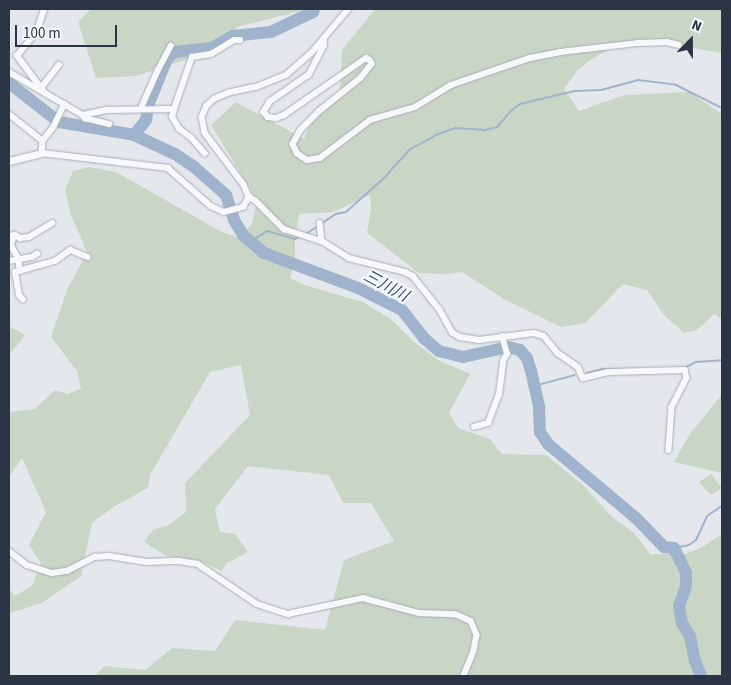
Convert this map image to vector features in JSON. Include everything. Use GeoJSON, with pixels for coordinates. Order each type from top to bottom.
{"type":"FeatureCollection","features":[{"type":"Feature","properties":{"kind":"street"},"geometry":{"type":"LineString","coordinates":[[42,90],[16,56],[37,31],[44,9]]}},
{"type":"Feature","properties":{"kind":"street"},"geometry":{"type":"LineString","coordinates":[[349,9],[324,40],[287,75],[257,87],[229,93],[215,99],[207,106],[202,117],[205,133],[244,185],[250,197],[284,230],[322,241],[349,258],[406,272],[414,276],[440,310],[453,333],[460,337],[479,340],[502,339],[525,333],[544,336],[558,354],[578,367],[584,378],[608,372],[685,370],[687,378],[672,407],[670,450]]}},
{"type":"Feature","properties":{"kind":"street"},"geometry":{"type":"LineString","coordinates":[[205,154],[192,138],[179,129],[172,116],[174,109],[192,57],[210,54],[234,40],[240,40]]}},
{"type":"Feature","properties":{"kind":"street"},"geometry":{"type":"LineString","coordinates":[[324,40],[324,46],[309,75],[270,102],[264,112],[268,117],[284,116],[366,58],[372,64],[361,78],[320,111],[301,130],[293,144],[300,157],[307,160],[320,158],[370,120],[414,106],[451,85],[530,58],[560,52],[638,43],[668,42],[679,46]]}},
{"type":"Feature","properties":{"kind":"street"},"geometry":{"type":"LineString","coordinates":[[142,108],[171,46]]}},
{"type":"Feature","properties":{"kind":"street"},"geometry":{"type":"LineString","coordinates":[[42,90],[59,65]]}},
{"type":"Feature","properties":{"kind":"street"},"geometry":{"type":"LineString","coordinates":[[9,72],[82,114],[85,118],[109,124]]}},
{"type":"Feature","properties":{"kind":"street"},"geometry":{"type":"LineString","coordinates":[[42,153],[43,141],[54,127],[65,104]]}},
{"type":"Feature","properties":{"kind":"street"},"geometry":{"type":"LineString","coordinates":[[82,114],[142,108],[174,109]]}},
{"type":"Feature","properties":{"kind":"street"},"geometry":{"type":"LineString","coordinates":[[9,114],[43,141]]}},
{"type":"Feature","properties":{"kind":"street"},"geometry":{"type":"LineString","coordinates":[[9,160],[42,153],[168,168],[211,206],[224,212],[243,207],[250,197]]}},
{"type":"Feature","properties":{"kind":"street"},"geometry":{"type":"LineString","coordinates":[[20,271],[18,258],[11,244],[12,235],[25,238],[52,223]]}},
{"type":"Feature","properties":{"kind":"street"},"geometry":{"type":"LineString","coordinates":[[320,223],[322,241]]}},
{"type":"Feature","properties":{"kind":"street"},"geometry":{"type":"LineString","coordinates":[[23,300],[19,295],[15,272],[55,261],[70,250],[88,257]]}},
{"type":"Feature","properties":{"kind":"street"},"geometry":{"type":"LineString","coordinates":[[9,261],[32,257],[37,254]]}},
{"type":"Feature","properties":{"kind":"street"},"geometry":{"type":"LineString","coordinates":[[474,427],[488,423],[499,395],[503,361],[507,354],[502,339]]}},
{"type":"Feature","properties":{"kind":"street"},"geometry":{"type":"LineString","coordinates":[[9,551],[26,565],[52,573],[67,570],[95,558],[109,556],[147,562],[179,561],[198,564],[258,604],[288,614],[363,598],[419,613],[455,614],[471,622],[477,635],[464,676]]}},
{"type":"Feature","properties":{"kind":"green space"},"geometry":{"type":"Polygon","coordinates":[[[91,9],[307,9],[237,27],[225,47],[136,76],[96,78],[78,22],[91,9]]]}},
{"type":"Feature","properties":{"kind":"green space"},"geometry":{"type":"Polygon","coordinates":[[[375,9],[722,9],[722,53],[654,41],[609,49],[577,71],[564,89],[579,111],[625,95],[689,92],[722,114],[722,319],[714,314],[697,330],[684,333],[664,315],[647,290],[623,284],[585,323],[561,327],[504,299],[462,272],[445,274],[419,273],[367,233],[371,209],[370,195],[333,212],[299,214],[295,239],[295,261],[290,278],[307,286],[363,302],[392,320],[414,342],[438,360],[470,374],[449,413],[458,428],[490,439],[502,454],[546,455],[583,485],[612,517],[634,533],[650,554],[685,554],[702,547],[722,534],[722,676],[94,676],[105,666],[145,670],[172,648],[215,651],[235,620],[325,630],[344,560],[394,541],[371,503],[343,503],[329,475],[248,466],[215,509],[220,532],[235,534],[248,552],[227,563],[222,571],[197,560],[166,556],[144,542],[153,530],[169,525],[186,512],[185,483],[250,415],[241,365],[210,372],[150,475],[148,488],[113,507],[92,523],[81,576],[42,603],[9,613],[9,589],[15,596],[32,586],[41,563],[29,545],[46,512],[22,458],[9,477],[9,412],[35,409],[55,390],[67,394],[81,389],[77,371],[51,337],[67,290],[87,252],[71,215],[65,190],[73,171],[89,167],[116,172],[220,231],[236,237],[252,224],[257,200],[211,125],[236,102],[304,139],[317,107],[340,94],[342,50],[375,9]]]}},
{"type":"Feature","properties":{"kind":"green space"},"geometry":{"type":"Polygon","coordinates":[[[9,326],[25,335],[9,355],[9,326]]]}},
{"type":"Feature","properties":{"kind":"green space"},"geometry":{"type":"Polygon","coordinates":[[[722,394],[722,473],[674,462],[690,434],[722,394]]]}},
{"type":"Feature","properties":{"kind":"green space"},"geometry":{"type":"Polygon","coordinates":[[[711,474],[722,488],[711,495],[699,482],[711,474]]]}},
{"type":"Feature","properties":{"kind":"waterway"},"geometry":{"type":"LineString","coordinates":[[134,135],[146,120],[149,103],[167,59],[173,52],[212,48],[233,36],[271,32],[313,12],[314,9]]}},
{"type":"Feature","properties":{"kind":"waterway"},"geometry":{"type":"LineString","coordinates":[[306,234],[336,214],[346,212],[384,178],[409,150],[438,134],[455,128],[485,130],[497,127],[520,104],[574,91],[601,90],[638,80],[676,85],[722,108]]}},
{"type":"Feature","properties":{"kind":"waterway","name":"三川川"},"geometry":{"type":"LineString","coordinates":[[9,83],[59,122],[134,135],[175,154],[193,166],[226,195],[234,220],[243,235],[264,253],[358,288],[402,310],[425,339],[439,351],[463,357],[508,347],[520,350],[527,358],[531,371],[539,407],[540,432],[548,444],[636,518],[664,547],[674,548],[686,573],[686,586],[679,606],[682,623],[690,636],[695,661],[701,676]]}},
{"type":"Feature","properties":{"kind":"waterway"},"geometry":{"type":"LineString","coordinates":[[250,242],[267,231],[295,239],[301,236]]}},
{"type":"Feature","properties":{"kind":"waterway"},"geometry":{"type":"LineString","coordinates":[[684,368],[696,362],[722,360]]}},
{"type":"Feature","properties":{"kind":"waterway"},"geometry":{"type":"LineString","coordinates":[[587,373],[602,369],[634,369]]}},
{"type":"Feature","properties":{"kind":"waterway"},"geometry":{"type":"LineString","coordinates":[[534,386],[575,375]]}},
{"type":"Feature","properties":{"kind":"waterway"},"geometry":{"type":"LineString","coordinates":[[674,548],[689,545],[696,540],[707,516],[722,506]]}}]}
